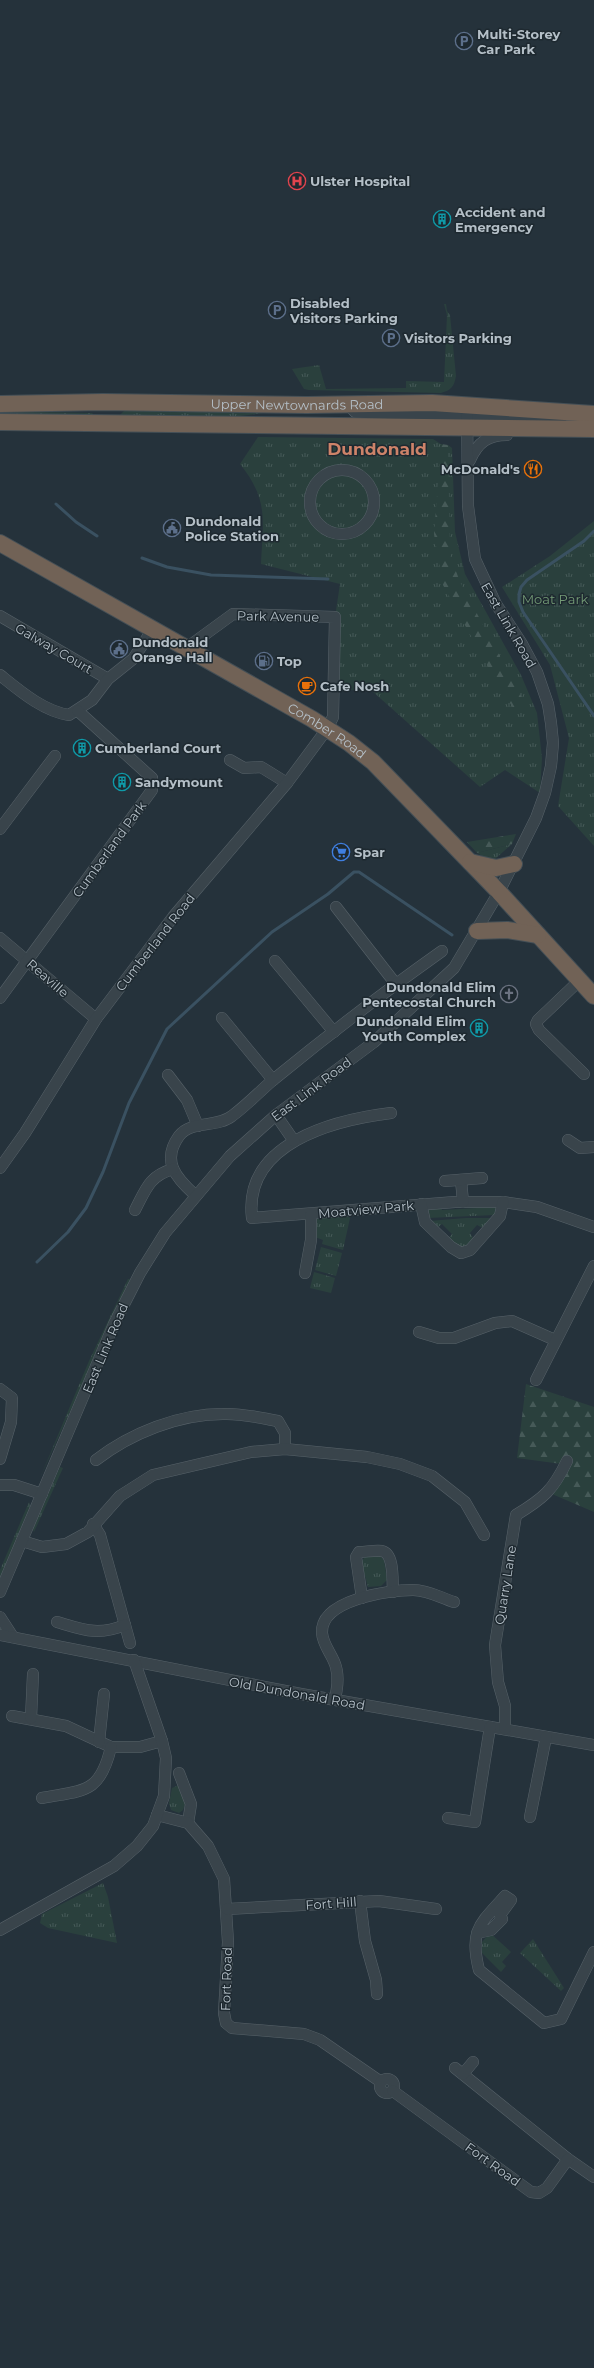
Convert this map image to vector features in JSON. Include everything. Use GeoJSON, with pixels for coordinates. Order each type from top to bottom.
{"type":"FeatureCollection","features":[{"type":"Feature","properties":{"kind":"highway","name":"Upper Newtownards Road"},"geometry":{"type":"LineString","coordinates":[[0,404],[103,402],[348,404],[467,416],[552,428],[594,429]]}},
{"type":"Feature","properties":{"kind":"highway","name":"Upper Newtownards Road"},"geometry":{"type":"LineString","coordinates":[[0,422],[594,414]]}},
{"type":"Feature","properties":{"kind":"highway","name":"Comber Road"},"geometry":{"type":"LineString","coordinates":[[0,543],[327,729],[373,762],[499,892],[594,996]]}},
{"type":"Feature","properties":{"kind":"highway"},"geometry":{"type":"LineString","coordinates":[[470,862],[491,867],[514,864]]}},
{"type":"Feature","properties":{"kind":"highway"},"geometry":{"type":"LineString","coordinates":[[477,930],[507,930],[538,935]]}},
{"type":"Feature","properties":{"kind":"street"},"geometry":{"type":"LineString","coordinates":[[467,416],[555,421],[568,428]]}},
{"type":"Feature","properties":{"kind":"street","name":"East Link Road"},"geometry":{"type":"LineString","coordinates":[[0,1592],[131,1290],[165,1233],[195,1195],[230,1156],[276,1115],[374,1042],[454,968],[499,892],[536,818],[545,793],[551,766],[552,730],[548,704],[536,672],[522,644],[492,598],[475,559],[468,506],[467,416]]}},
{"type":"Feature","properties":{"kind":"street"},"geometry":{"type":"LineString","coordinates":[[468,462],[480,443],[490,437],[500,435],[540,435],[552,428]]}},
{"type":"Feature","properties":{"kind":"street"},"geometry":{"type":"LineString","coordinates":[[344,471],[354,473],[364,479],[378,504],[361,528],[351,533],[340,535],[322,527],[315,520],[306,505],[317,482],[334,472],[344,471]]}},
{"type":"Feature","properties":{"kind":"street","name":"Park Avenue"},"geometry":{"type":"LineString","coordinates":[[185,649],[233,614],[335,618]]}},
{"type":"Feature","properties":{"kind":"street","name":"Galway Court"},"geometry":{"type":"LineString","coordinates":[[0,616],[108,679]]}},
{"type":"Feature","properties":{"kind":"street","name":"Cumberland Road"},"geometry":{"type":"LineString","coordinates":[[0,1168],[25,1133],[96,1019],[173,917],[287,783],[327,729],[333,717],[335,618]]}},
{"type":"Feature","properties":{"kind":"street"},"geometry":{"type":"LineString","coordinates":[[0,675],[18,690],[56,713],[69,715],[78,711],[92,700],[108,679],[133,659],[153,629]]}},
{"type":"Feature","properties":{"kind":"street","name":"Cumberland Park"},"geometry":{"type":"LineString","coordinates":[[0,998],[28,962],[152,790],[152,778],[78,711]]}},
{"type":"Feature","properties":{"kind":"street"},"geometry":{"type":"LineString","coordinates":[[0,829],[55,756]]}},
{"type":"Feature","properties":{"kind":"street"},"geometry":{"type":"LineString","coordinates":[[230,760],[244,768],[262,767],[287,783]]}},
{"type":"Feature","properties":{"kind":"street"},"geometry":{"type":"LineString","coordinates":[[336,907],[396,983]]}},
{"type":"Feature","properties":{"kind":"street","name":"Reaville"},"geometry":{"type":"LineString","coordinates":[[0,938],[96,1019]]}},
{"type":"Feature","properties":{"kind":"street"},"geometry":{"type":"LineString","coordinates":[[195,1195],[181,1183],[173,1169],[173,1148],[180,1135],[198,1126],[220,1122],[231,1117],[273,1080],[396,983],[442,951]]}},
{"type":"Feature","properties":{"kind":"street"},"geometry":{"type":"LineString","coordinates":[[274,961],[334,1032]]}},
{"type":"Feature","properties":{"kind":"street"},"geometry":{"type":"LineString","coordinates":[[580,980],[538,1020],[536,1024],[539,1030],[584,1074]]}},
{"type":"Feature","properties":{"kind":"street"},"geometry":{"type":"LineString","coordinates":[[222,1018],[273,1080]]}},
{"type":"Feature","properties":{"kind":"street"},"geometry":{"type":"LineString","coordinates":[[168,1075],[187,1100],[198,1126]]}},
{"type":"Feature","properties":{"kind":"street","name":"Moatview Park"},"geometry":{"type":"LineString","coordinates":[[391,1113],[334,1123],[294,1141],[271,1160],[256,1180],[251,1194],[252,1218],[421,1204],[503,1202],[537,1207],[594,1228]]}},
{"type":"Feature","properties":{"kind":"street"},"geometry":{"type":"LineString","coordinates":[[276,1115],[294,1141]]}},
{"type":"Feature","properties":{"kind":"street"},"geometry":{"type":"LineString","coordinates":[[568,1140],[580,1148],[594,1146]]}},
{"type":"Feature","properties":{"kind":"street"},"geometry":{"type":"LineString","coordinates":[[135,1210],[150,1182],[158,1175],[173,1169]]}},
{"type":"Feature","properties":{"kind":"street"},"geometry":{"type":"LineString","coordinates":[[445,1181],[482,1178]]}},
{"type":"Feature","properties":{"kind":"street"},"geometry":{"type":"LineString","coordinates":[[461,1180],[463,1202]]}},
{"type":"Feature","properties":{"kind":"street","name":"Moatview Park"},"geometry":{"type":"LineString","coordinates":[[421,1204],[425,1222],[451,1247],[461,1253],[470,1250],[500,1216],[503,1202]]}},
{"type":"Feature","properties":{"kind":"street","name":"Moatview Park"},"geometry":{"type":"LineString","coordinates":[[305,1272],[311,1240],[311,1214]]}},
{"type":"Feature","properties":{"kind":"street"},"geometry":{"type":"LineString","coordinates":[[536,1380],[555,1340],[594,1266]]}},
{"type":"Feature","properties":{"kind":"street"},"geometry":{"type":"LineString","coordinates":[[419,1332],[438,1338],[454,1338],[495,1323],[512,1321],[555,1340]]}},
{"type":"Feature","properties":{"kind":"street"},"geometry":{"type":"LineString","coordinates":[[0,1389],[12,1398],[11,1422],[0,1459]]}},
{"type":"Feature","properties":{"kind":"street"},"geometry":{"type":"LineString","coordinates":[[96,1460],[115,1445],[164,1424],[223,1414],[278,1421],[285,1433],[285,1449]]}},
{"type":"Feature","properties":{"kind":"street"},"geometry":{"type":"LineString","coordinates":[[22,1541],[50,1548],[66,1544],[88,1532],[93,1524],[120,1496],[153,1475],[250,1452],[285,1449],[367,1457],[400,1464],[432,1476],[465,1502],[484,1535]]}},
{"type":"Feature","properties":{"kind":"street","name":"Quarry Lane"},"geometry":{"type":"LineString","coordinates":[[505,1729],[505,1706],[498,1682],[495,1645],[516,1515],[550,1491],[567,1461]]}},
{"type":"Feature","properties":{"kind":"street"},"geometry":{"type":"LineString","coordinates":[[0,1485],[14,1485],[42,1494]]}},
{"type":"Feature","properties":{"kind":"street"},"geometry":{"type":"LineString","coordinates":[[93,1524],[100,1535],[130,1643]]}},
{"type":"Feature","properties":{"kind":"street"},"geometry":{"type":"LineString","coordinates":[[362,1598],[356,1557],[359,1552],[381,1551],[387,1554],[390,1559],[393,1592]]}},
{"type":"Feature","properties":{"kind":"street"},"geometry":{"type":"LineString","coordinates":[[335,1700],[338,1682],[336,1666],[325,1644],[323,1622],[330,1612],[362,1598],[393,1592],[414,1590],[432,1593],[454,1602]]}},
{"type":"Feature","properties":{"kind":"street"},"geometry":{"type":"LineString","coordinates":[[0,1617],[12,1637]]}},
{"type":"Feature","properties":{"kind":"street"},"geometry":{"type":"LineString","coordinates":[[57,1622],[90,1632],[110,1631],[125,1625]]}},
{"type":"Feature","properties":{"kind":"street","name":"Old Dundonald Road"},"geometry":{"type":"LineString","coordinates":[[0,1635],[335,1700],[594,1745]]}},
{"type":"Feature","properties":{"kind":"street"},"geometry":{"type":"LineString","coordinates":[[0,1930],[114,1866],[137,1846],[153,1826],[164,1796],[166,1774],[162,1741],[134,1660]]}},
{"type":"Feature","properties":{"kind":"street"},"geometry":{"type":"LineString","coordinates":[[31,1718],[32,1674]]}},
{"type":"Feature","properties":{"kind":"street"},"geometry":{"type":"LineString","coordinates":[[99,1742],[104,1694]]}},
{"type":"Feature","properties":{"kind":"street"},"geometry":{"type":"LineString","coordinates":[[12,1716],[31,1718],[66,1726],[111,1747],[140,1747],[162,1741]]}},
{"type":"Feature","properties":{"kind":"street"},"geometry":{"type":"LineString","coordinates":[[448,1818],[475,1822],[490,1727]]}},
{"type":"Feature","properties":{"kind":"street"},"geometry":{"type":"LineString","coordinates":[[530,1817],[546,1737]]}},
{"type":"Feature","properties":{"kind":"street"},"geometry":{"type":"LineString","coordinates":[[42,1798],[88,1789],[99,1780],[106,1767],[111,1747]]}},
{"type":"Feature","properties":{"kind":"street"},"geometry":{"type":"LineString","coordinates":[[157,1815],[188,1823],[191,1804],[179,1773]]}},
{"type":"Feature","properties":{"kind":"street","name":"Fort Road"},"geometry":{"type":"LineString","coordinates":[[188,1823],[208,1846],[224,1879],[228,1942],[224,2013],[226,2023],[232,2028],[284,2032],[320,2040],[381,2082],[381,2091],[387,2094],[393,2091],[532,2192],[540,2193],[547,2188],[568,2159]]}},
{"type":"Feature","properties":{"kind":"street","name":"Fort Hill"},"geometry":{"type":"LineString","coordinates":[[227,1909],[378,1900],[436,1908]]}},
{"type":"Feature","properties":{"kind":"street"},"geometry":{"type":"LineString","coordinates":[[360,1901],[365,1941],[376,1980],[377,1994]]}},
{"type":"Feature","properties":{"kind":"street"},"geometry":{"type":"LineString","coordinates":[[477,1933],[474,1940],[479,1970],[544,2023],[561,2019],[594,1952]]}},
{"type":"Feature","properties":{"kind":"street"},"geometry":{"type":"LineString","coordinates":[[473,2062],[459,2071],[568,2159],[594,2177]]}},
{"type":"Feature","properties":{"kind":"green space"},"geometry":{"type":"Polygon","coordinates":[[[444,304],[446,304],[447,311],[450,315],[456,376],[452,388],[444,392],[309,390],[304,389],[292,369],[319,365],[326,389],[406,388],[406,381],[444,382],[447,315],[444,304]]]}},
{"type":"Feature","properties":{"kind":"green space"},"geometry":{"type":"Polygon","coordinates":[[[12,408],[43,412],[92,413],[96,417],[0,416],[0,409],[12,408]]]}},
{"type":"Feature","properties":{"kind":"green space"},"geometry":{"type":"Polygon","coordinates":[[[125,410],[271,412],[224,418],[119,416],[125,410]]]}},
{"type":"Feature","properties":{"kind":"green space"},"geometry":{"type":"Polygon","coordinates":[[[258,437],[433,439],[444,446],[448,509],[448,445],[452,448],[455,532],[465,574],[521,675],[537,713],[542,758],[540,793],[505,770],[480,787],[372,691],[335,689],[335,617],[340,584],[261,564],[263,523],[260,500],[256,489],[240,464],[258,437]]]}},
{"type":"Feature","properties":{"kind":"green space"},"geometry":{"type":"Polygon","coordinates":[[[441,444],[448,445],[450,555],[460,582],[527,707],[516,713],[484,660],[443,585],[434,534],[441,444]]]}},
{"type":"Feature","properties":{"kind":"green space","name":"Moat Park"},"geometry":{"type":"Polygon","coordinates":[[[594,521],[594,846],[558,806],[569,738],[550,665],[502,587],[550,556],[594,521]]]}},
{"type":"Feature","properties":{"kind":"green space"},"geometry":{"type":"Polygon","coordinates":[[[516,834],[512,844],[477,853],[467,842],[516,834]]]}},
{"type":"Feature","properties":{"kind":"green space"},"geometry":{"type":"Polygon","coordinates":[[[512,844],[495,859],[486,858],[477,853],[512,844]]]}},
{"type":"Feature","properties":{"kind":"green space"},"geometry":{"type":"Polygon","coordinates":[[[441,1207],[442,1210],[496,1207],[495,1215],[427,1218],[427,1210],[441,1207]]]}},
{"type":"Feature","properties":{"kind":"green space"},"geometry":{"type":"Polygon","coordinates":[[[345,1215],[350,1218],[343,1250],[322,1244],[323,1240],[315,1237],[317,1219],[345,1215]]]}},
{"type":"Feature","properties":{"kind":"green space"},"geometry":{"type":"Polygon","coordinates":[[[466,1218],[492,1218],[483,1228],[477,1225],[470,1233],[473,1238],[465,1247],[462,1248],[448,1239],[452,1234],[442,1224],[437,1228],[429,1221],[466,1218]]]}},
{"type":"Feature","properties":{"kind":"green space"},"geometry":{"type":"Polygon","coordinates":[[[321,1247],[342,1253],[336,1276],[315,1270],[321,1247]]]}},
{"type":"Feature","properties":{"kind":"green space"},"geometry":{"type":"Polygon","coordinates":[[[314,1272],[335,1278],[331,1293],[310,1288],[314,1272]]]}},
{"type":"Feature","properties":{"kind":"green space"},"geometry":{"type":"Polygon","coordinates":[[[128,1279],[130,1279],[40,1478],[89,1361],[128,1279]]]}},
{"type":"Feature","properties":{"kind":"green space"},"geometry":{"type":"Polygon","coordinates":[[[526,1384],[594,1407],[594,1512],[552,1494],[569,1465],[517,1458],[526,1384]]]}},
{"type":"Feature","properties":{"kind":"green space"},"geometry":{"type":"Polygon","coordinates":[[[60,1467],[63,1468],[34,1532],[33,1529],[60,1467]]]}},
{"type":"Feature","properties":{"kind":"green space"},"geometry":{"type":"Polygon","coordinates":[[[29,1502],[30,1506],[0,1578],[0,1570],[29,1502]]]}},
{"type":"Feature","properties":{"kind":"green space"},"geometry":{"type":"Polygon","coordinates":[[[380,1556],[384,1560],[387,1580],[381,1586],[368,1587],[361,1562],[365,1557],[380,1556]]]}},
{"type":"Feature","properties":{"kind":"green space"},"geometry":{"type":"Polygon","coordinates":[[[179,1785],[186,1801],[183,1810],[179,1813],[171,1810],[169,1803],[172,1788],[179,1785]]]}},
{"type":"Feature","properties":{"kind":"green space"},"geometry":{"type":"Polygon","coordinates":[[[103,1883],[108,1897],[117,1943],[48,1928],[40,1923],[42,1914],[103,1883]]]}},
{"type":"Feature","properties":{"kind":"green space"},"geometry":{"type":"Polygon","coordinates":[[[490,1933],[511,1952],[502,1962],[506,1966],[501,1972],[482,1953],[482,1942],[490,1933]]]}},
{"type":"Feature","properties":{"kind":"green space"},"geometry":{"type":"Polygon","coordinates":[[[533,1939],[564,1988],[561,1991],[520,1953],[533,1939]]]}},
{"type":"Feature","properties":{"kind":"waterway"},"geometry":{"type":"LineString","coordinates":[[56,504],[76,522],[97,536]]}},
{"type":"Feature","properties":{"kind":"waterway"},"geometry":{"type":"LineString","coordinates":[[594,531],[584,541],[527,580],[521,587],[519,594],[519,602],[523,612],[594,716]]}},
{"type":"Feature","properties":{"kind":"waterway"},"geometry":{"type":"LineString","coordinates":[[142,558],[167,567],[211,575],[328,579]]}},
{"type":"Feature","properties":{"kind":"waterway"},"geometry":{"type":"LineString","coordinates":[[37,1262],[68,1232],[86,1208],[103,1172],[129,1103],[167,1029],[272,932],[328,894],[354,872],[359,872],[452,935]]}},
{"type":"Feature","properties":{"kind":"place","name":"Multi-Storey Car Park"},"geometry":{"type":"Point","coordinates":[464,41]}},
{"type":"Feature","properties":{"kind":"place","name":"Ulster Hospital"},"geometry":{"type":"Point","coordinates":[297,181]}},
{"type":"Feature","properties":{"kind":"place","name":"Accident and Emergency"},"geometry":{"type":"Point","coordinates":[442,219]}},
{"type":"Feature","properties":{"kind":"place","name":"Disabled Visitors Parking"},"geometry":{"type":"Point","coordinates":[277,310]}},
{"type":"Feature","properties":{"kind":"place","name":"Visitors Parking"},"geometry":{"type":"Point","coordinates":[391,338]}},
{"type":"Feature","properties":{"kind":"place","name":"McDonald's"},"geometry":{"type":"Point","coordinates":[533,469]}},
{"type":"Feature","properties":{"kind":"place","name":"Dundonald Police Station"},"geometry":{"type":"Point","coordinates":[172,528]}},
{"type":"Feature","properties":{"kind":"place","name":"Dundonald Orange Hall"},"geometry":{"type":"Point","coordinates":[119,649]}},
{"type":"Feature","properties":{"kind":"place","name":"Top"},"geometry":{"type":"Point","coordinates":[264,661]}},
{"type":"Feature","properties":{"kind":"place","name":"Cafe Nosh"},"geometry":{"type":"Point","coordinates":[307,686]}},
{"type":"Feature","properties":{"kind":"place","name":"Cumberland Court"},"geometry":{"type":"Point","coordinates":[82,748]}},
{"type":"Feature","properties":{"kind":"place","name":"Sandymount"},"geometry":{"type":"Point","coordinates":[122,782]}},
{"type":"Feature","properties":{"kind":"place","name":"Spar"},"geometry":{"type":"Point","coordinates":[341,852]}},
{"type":"Feature","properties":{"kind":"place","name":"Dundonald Elim Pentecostal Church"},"geometry":{"type":"Point","coordinates":[509,994]}},
{"type":"Feature","properties":{"kind":"place","name":"Dundonald Elim Youth Complex"},"geometry":{"type":"Point","coordinates":[479,1028]}},
{"type":"Feature","properties":{"kind":"district","name":"Dundonald"},"geometry":{"type":"Point","coordinates":[377,449]}}]}
